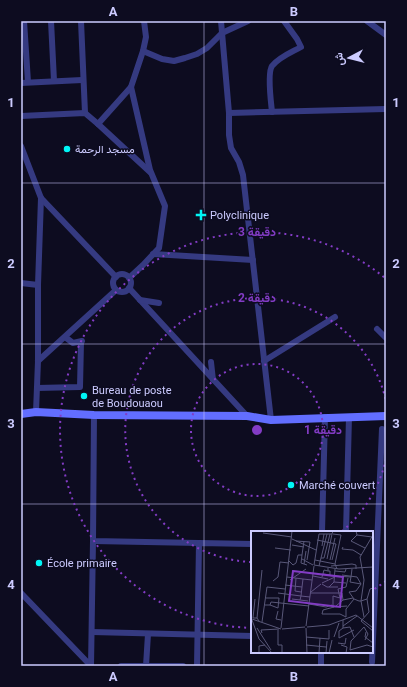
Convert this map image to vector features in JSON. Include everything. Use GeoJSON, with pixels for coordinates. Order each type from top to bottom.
{"type":"FeatureCollection","features":[{"type":"Feature","properties":{"kind":"main road"},"geometry":{"type":"LineString","coordinates":[[21,414],[36,412],[94,415],[247,416],[271,420],[386,416]]}},
{"type":"Feature","properties":{"kind":"street"},"geometry":{"type":"LineString","coordinates":[[24,21],[28,82]]}},
{"type":"Feature","properties":{"kind":"street"},"geometry":{"type":"LineString","coordinates":[[51,21],[54,81]]}},
{"type":"Feature","properties":{"kind":"street"},"geometry":{"type":"LineString","coordinates":[[81,21],[82,80],[85,113]]}},
{"type":"Feature","properties":{"kind":"street"},"geometry":{"type":"LineString","coordinates":[[98,124],[131,87],[146,37],[144,21]]}},
{"type":"Feature","properties":{"kind":"street"},"geometry":{"type":"LineString","coordinates":[[221,21],[229,113],[228,135],[230,148],[243,175],[271,420]]}},
{"type":"Feature","properties":{"kind":"street"},"geometry":{"type":"LineString","coordinates":[[143,51],[162,59],[174,61],[197,54],[207,48],[222,33],[248,21]]}},
{"type":"Feature","properties":{"kind":"street"},"geometry":{"type":"LineString","coordinates":[[272,112],[271,67],[276,62],[301,47],[284,21]]}},
{"type":"Feature","properties":{"kind":"street"},"geometry":{"type":"LineString","coordinates":[[367,21],[386,34]]}},
{"type":"Feature","properties":{"kind":"street"},"geometry":{"type":"LineString","coordinates":[[21,83],[82,80]]}},
{"type":"Feature","properties":{"kind":"street"},"geometry":{"type":"LineString","coordinates":[[129,278],[159,248],[164,206],[150,173],[131,87]]}},
{"type":"Feature","properties":{"kind":"street"},"geometry":{"type":"LineString","coordinates":[[229,113],[386,109]]}},
{"type":"Feature","properties":{"kind":"street"},"geometry":{"type":"LineString","coordinates":[[21,116],[85,113],[150,173]]}},
{"type":"Feature","properties":{"kind":"street"},"geometry":{"type":"LineString","coordinates":[[21,146],[41,198],[116,277]]}},
{"type":"Feature","properties":{"kind":"street"},"geometry":{"type":"LineString","coordinates":[[36,412],[41,198]]}},
{"type":"Feature","properties":{"kind":"street"},"geometry":{"type":"LineString","coordinates":[[153,254],[253,260]]}},
{"type":"Feature","properties":{"kind":"street"},"geometry":{"type":"LineString","coordinates":[[121,274],[129,278],[131,283],[129,288],[122,292],[116,290],[113,285],[116,277],[121,274]]}},
{"type":"Feature","properties":{"kind":"street"},"geometry":{"type":"LineString","coordinates":[[21,283],[38,285]]}},
{"type":"Feature","properties":{"kind":"street"},"geometry":{"type":"LineString","coordinates":[[129,288],[247,416]]}},
{"type":"Feature","properties":{"kind":"street"},"geometry":{"type":"LineString","coordinates":[[38,361],[116,290]]}},
{"type":"Feature","properties":{"kind":"street"},"geometry":{"type":"LineString","coordinates":[[140,300],[159,303]]}},
{"type":"Feature","properties":{"kind":"street"},"geometry":{"type":"LineString","coordinates":[[264,361],[335,317]]}},
{"type":"Feature","properties":{"kind":"street"},"geometry":{"type":"LineString","coordinates":[[377,329],[386,338]]}},
{"type":"Feature","properties":{"kind":"street"},"geometry":{"type":"LineString","coordinates":[[37,388],[80,387],[82,341],[73,342],[65,337]]}},
{"type":"Feature","properties":{"kind":"street"},"geometry":{"type":"LineString","coordinates":[[211,362],[213,380]]}},
{"type":"Feature","properties":{"kind":"street"},"geometry":{"type":"LineString","coordinates":[[91,666],[94,415]]}},
{"type":"Feature","properties":{"kind":"street"},"geometry":{"type":"LineString","coordinates":[[322,531],[325,417]]}},
{"type":"Feature","properties":{"kind":"street"},"geometry":{"type":"LineString","coordinates":[[346,531],[349,417]]}},
{"type":"Feature","properties":{"kind":"street"},"geometry":{"type":"LineString","coordinates":[[373,623],[375,544],[382,429]]}},
{"type":"Feature","properties":{"kind":"street"},"geometry":{"type":"LineString","coordinates":[[93,541],[251,544]]}},
{"type":"Feature","properties":{"kind":"street"},"geometry":{"type":"LineString","coordinates":[[197,666],[200,543]]}},
{"type":"Feature","properties":{"kind":"street"},"geometry":{"type":"LineString","coordinates":[[21,593],[91,666]]}},
{"type":"Feature","properties":{"kind":"street"},"geometry":{"type":"LineString","coordinates":[[92,632],[251,636]]}},
{"type":"Feature","properties":{"kind":"street"},"geometry":{"type":"LineString","coordinates":[[146,666],[148,634]]}},
{"type":"Feature","properties":{"kind":"street"},"geometry":{"type":"LineString","coordinates":[[322,653],[322,666]]}},
{"type":"Feature","properties":{"kind":"street"},"geometry":{"type":"LineString","coordinates":[[372,653],[372,662]]}},
{"type":"Feature","properties":{"kind":"street"},"geometry":{"type":"LineString","coordinates":[[121,666],[183,666]]}},
{"type":"Feature","properties":{"kind":"place","name":"مسجد الرحمة"},"geometry":{"type":"Point","coordinates":[67,149]}},
{"type":"Feature","properties":{"kind":"place","name":"Polyclinique"},"geometry":{"type":"Point","coordinates":[201,215]}},
{"type":"Feature","properties":{"kind":"place","name":"Bureau de poste de Boudouaou"},"geometry":{"type":"Point","coordinates":[84,396]}},
{"type":"Feature","properties":{"kind":"place","name":"Marché couvert"},"geometry":{"type":"Point","coordinates":[291,485]}},
{"type":"Feature","properties":{"kind":"place","name":"École primaire"},"geometry":{"type":"Point","coordinates":[39,563]}}]}
